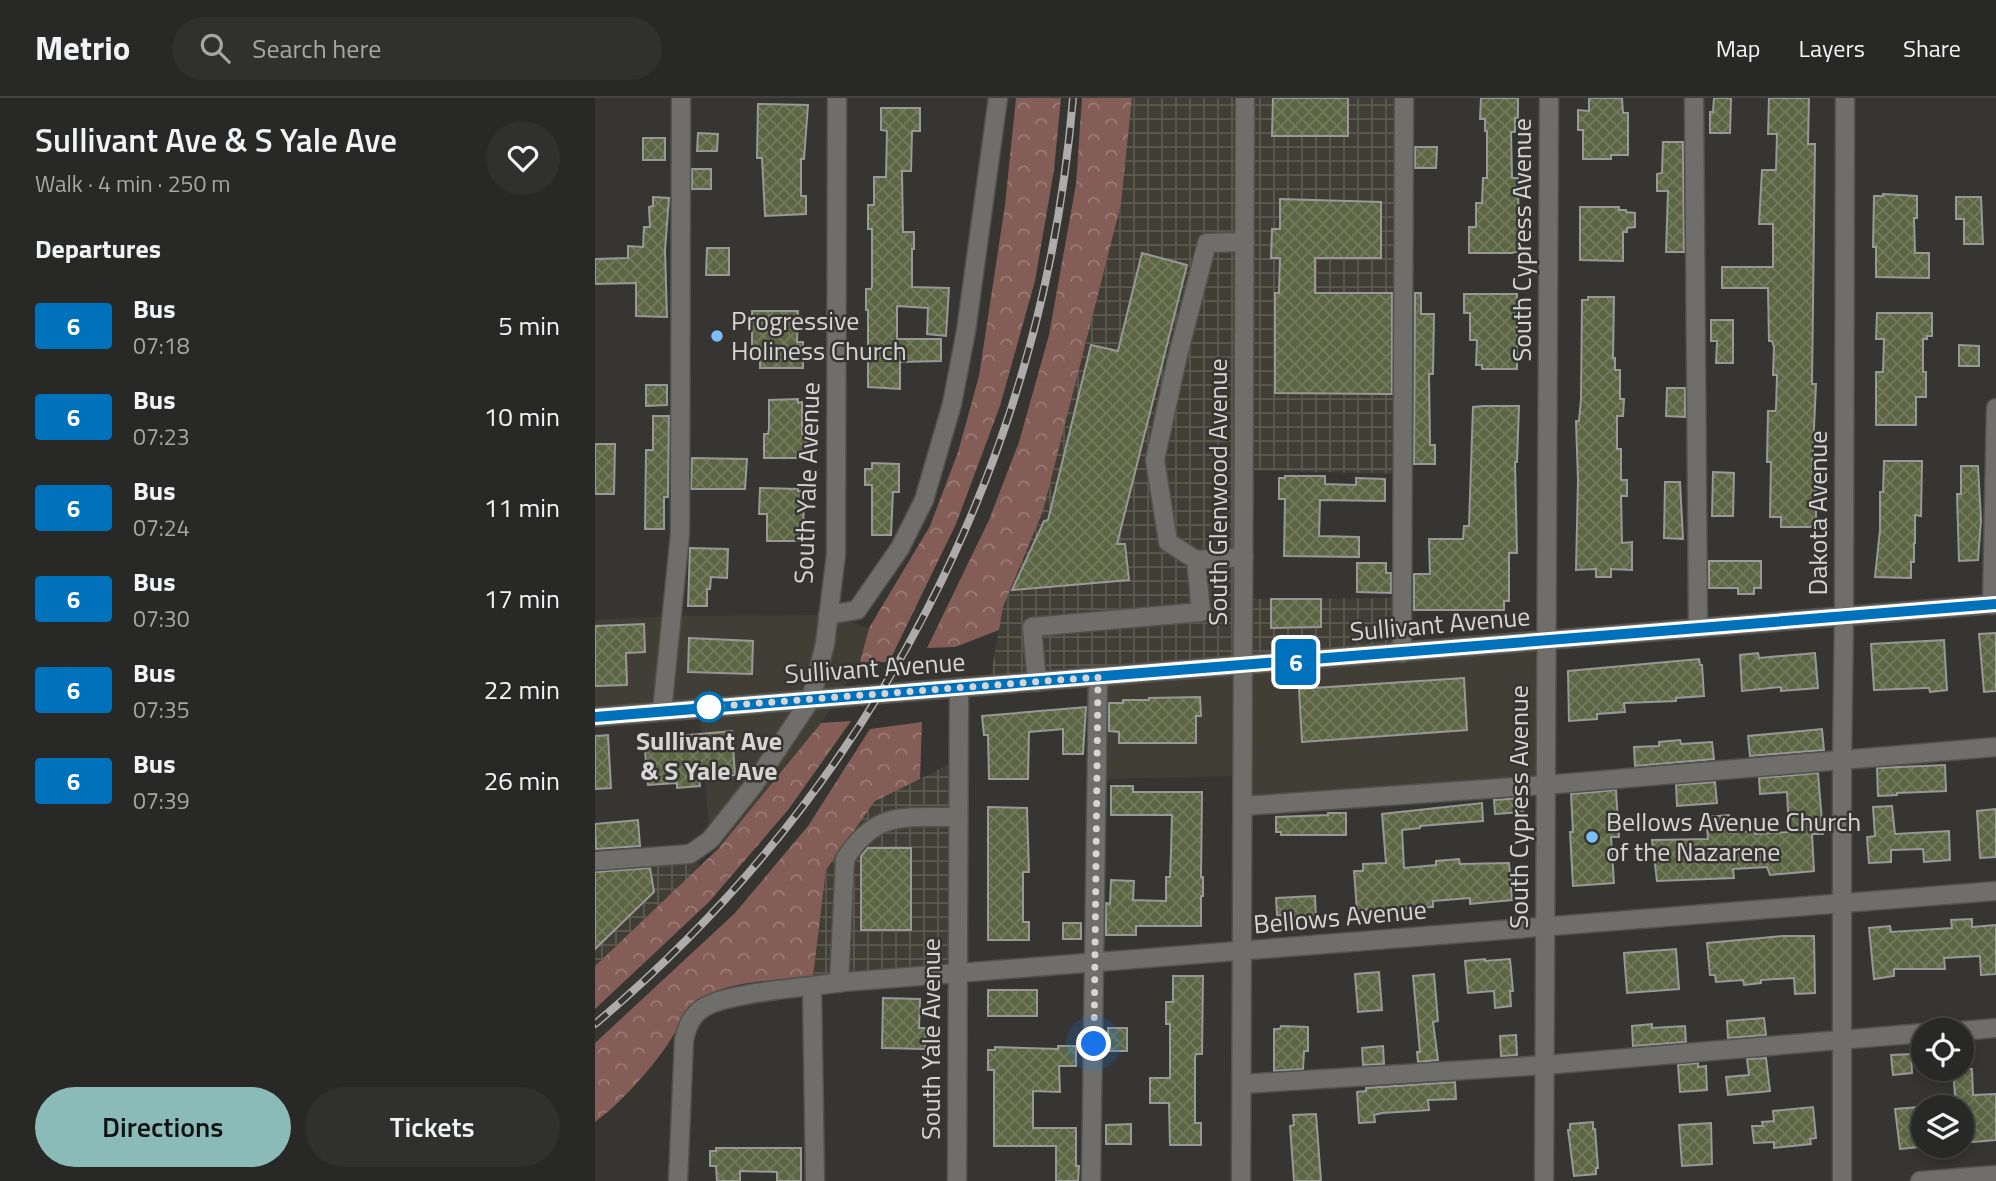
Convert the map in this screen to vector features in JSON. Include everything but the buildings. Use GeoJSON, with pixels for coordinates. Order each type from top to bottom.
{"type":"FeatureCollection","features":[{"type":"Feature","properties":{"kind":"street"},"geometry":{"type":"LineString","coordinates":[[662,711],[680,534],[681,98]]}},
{"type":"Feature","properties":{"kind":"street","name":"South Yale Avenue"},"geometry":{"type":"LineString","coordinates":[[595,861],[690,854],[710,840],[753,786],[811,699],[825,644],[836,554],[837,98]]}},
{"type":"Feature","properties":{"kind":"street"},"geometry":{"type":"LineString","coordinates":[[828,615],[857,610],[900,548],[924,500],[952,404],[966,331],[998,98]]}},
{"type":"Feature","properties":{"kind":"street","name":"South Glenwood Avenue"},"geometry":{"type":"LineString","coordinates":[[1241,1181],[1245,98]]}},
{"type":"Feature","properties":{"kind":"street"},"geometry":{"type":"LineString","coordinates":[[1402,653],[1403,98]]}},
{"type":"Feature","properties":{"kind":"street","name":"South Cypress Avenue"},"geometry":{"type":"LineString","coordinates":[[1544,1181],[1549,98]]}},
{"type":"Feature","properties":{"kind":"street"},"geometry":{"type":"LineString","coordinates":[[1694,98],[1698,628]]}},
{"type":"Feature","properties":{"kind":"street","name":"Dakota Avenue"},"geometry":{"type":"LineString","coordinates":[[1842,1181],[1845,98]]}},
{"type":"Feature","properties":{"kind":"street"},"geometry":{"type":"LineString","coordinates":[[1244,556],[1196,561],[1168,542],[1155,460],[1177,359],[1207,243],[1245,242]]}},
{"type":"Feature","properties":{"kind":"street"},"geometry":{"type":"LineString","coordinates":[[1994,604],[1996,408]]}},
{"type":"Feature","properties":{"kind":"street"},"geometry":{"type":"LineString","coordinates":[[1037,682],[1032,627],[1201,612],[1196,561]]}},
{"type":"Feature","properties":{"kind":"street","name":"Sullivant Avenue"},"geometry":{"type":"LineString","coordinates":[[595,717],[1994,604]]}},
{"type":"Feature","properties":{"kind":"street"},"geometry":{"type":"LineString","coordinates":[[1091,1181],[1098,677]]}},
{"type":"Feature","properties":{"kind":"street","name":"South Yale Avenue"},"geometry":{"type":"LineString","coordinates":[[957,1181],[959,688]]}},
{"type":"Feature","properties":{"kind":"street"},"geometry":{"type":"LineString","coordinates":[[1244,806],[1545,785],[1996,747]]}},
{"type":"Feature","properties":{"kind":"street"},"geometry":{"type":"LineString","coordinates":[[839,983],[845,859],[855,843],[866,832],[896,818],[958,817]]}},
{"type":"Feature","properties":{"kind":"street","name":"Bellows Avenue"},"geometry":{"type":"LineString","coordinates":[[678,1181],[684,1040],[687,1027],[705,1006],[733,997],[839,983],[1996,891]]}},
{"type":"Feature","properties":{"kind":"street"},"geometry":{"type":"LineString","coordinates":[[812,987],[815,1181]]}},
{"type":"Feature","properties":{"kind":"street"},"geometry":{"type":"LineString","coordinates":[[1974,1030],[1996,1028]]}},
{"type":"Feature","properties":{"kind":"street"},"geometry":{"type":"LineString","coordinates":[[1242,1084],[1545,1065],[1911,1034]]}},
{"type":"Feature","properties":{"kind":"street"},"geometry":{"type":"LineString","coordinates":[[1920,1181],[1996,1175]]}},
{"type":"Feature","properties":{"kind":"shaded area"},"geometry":{"type":"Polygon","coordinates":[[[1132,98],[1404,98],[1402,474],[1245,470],[1244,599],[1402,598],[1402,653],[989,685],[1003,607],[1043,511],[1121,204],[1132,98]]]}},
{"type":"Feature","properties":{"kind":"shaded area"},"geometry":{"type":"Polygon","coordinates":[[[828,615],[869,628],[860,662],[821,723],[719,848],[710,840],[699,708],[595,717],[595,620],[671,616],[828,615]]]}},
{"type":"Feature","properties":{"kind":"shaded area"},"geometry":{"type":"Polygon","coordinates":[[[1547,641],[1545,785],[1243,806],[1243,776],[1097,779],[1098,677],[1547,641]]]}},
{"type":"Feature","properties":{"kind":"shaded area"},"geometry":{"type":"Polygon","coordinates":[[[958,760],[957,974],[812,987],[826,870],[875,801],[958,760]]]}},
{"type":"Feature","properties":{"kind":"shaded area"},"geometry":{"type":"Polygon","coordinates":[[[690,854],[700,866],[595,966],[595,861],[690,854]]]}},
{"type":"Feature","properties":{"kind":"green space"},"geometry":{"type":"Polygon","coordinates":[[[1016,98],[1061,98],[1054,170],[1035,281],[1000,406],[956,524],[889,662],[860,662],[869,628],[930,526],[958,452],[979,376],[1005,205],[1016,98]]]}},
{"type":"Feature","properties":{"kind":"green space"},"geometry":{"type":"Polygon","coordinates":[[[1082,98],[1132,98],[1121,204],[1043,511],[1003,607],[999,630],[955,647],[927,648],[989,520],[1019,442],[1049,335],[1076,184],[1082,98]]]}},
{"type":"Feature","properties":{"kind":"green space"},"geometry":{"type":"Polygon","coordinates":[[[851,721],[788,810],[709,902],[595,1009],[595,966],[719,848],[821,723],[851,721]]]}},
{"type":"Feature","properties":{"kind":"green space"},"geometry":{"type":"Polygon","coordinates":[[[922,722],[920,779],[875,801],[826,870],[813,977],[746,983],[720,990],[701,999],[689,1010],[644,1075],[595,1122],[595,1043],[735,913],[808,826],[870,729],[922,722]]]}},
{"type":"Feature","properties":{"kind":"railway"},"geometry":{"type":"LineString","coordinates":[[595,1024],[694,932],[783,831],[861,723],[927,609],[982,489],[1025,363],[1055,232],[1073,98]]}},
{"type":"Feature","properties":{"kind":"bus line","name":"6"},"geometry":{"type":"LineString","coordinates":[[595,717],[1996,604]]}},
{"type":"Feature","properties":{"kind":"place","name":"Progressive Holiness Church"},"geometry":{"type":"Point","coordinates":[717,336]}},
{"type":"Feature","properties":{"kind":"place","name":"Sullivant Ave & S Yale Ave"},"geometry":{"type":"Point","coordinates":[709,707]}},
{"type":"Feature","properties":{"kind":"place","name":"Bellows Avenue Church of the Nazarene"},"geometry":{"type":"Point","coordinates":[1592,837]}},
{"type":"Feature","properties":{"kind":"route"},"geometry":{"type":"LineString","coordinates":[[709,707],[1098,677],[1094,1044]]}}]}
